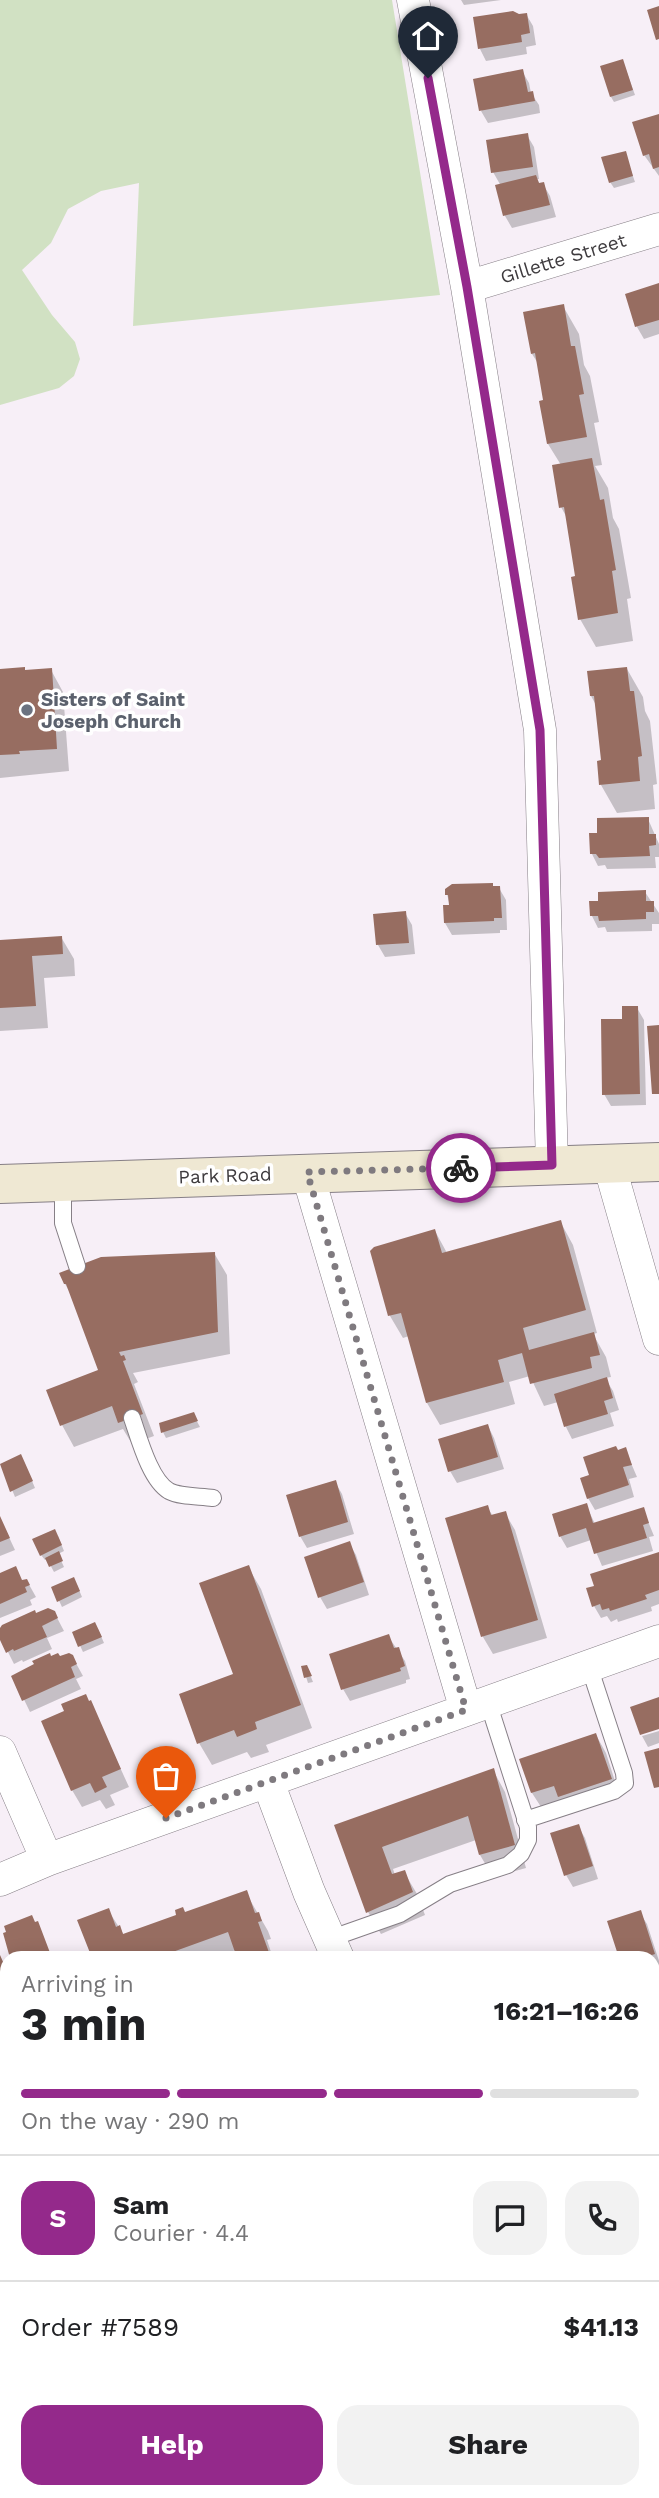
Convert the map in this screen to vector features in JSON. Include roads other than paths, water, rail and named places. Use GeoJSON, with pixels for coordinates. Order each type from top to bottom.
{"type":"FeatureCollection","features":[{"type":"Feature","properties":{"kind":"main road","name":"Park Road"},"geometry":{"type":"LineString","coordinates":[[0,1184],[659,1162]]}},
{"type":"Feature","properties":{"kind":"street"},"geometry":{"type":"LineString","coordinates":[[413,0],[467,287],[540,730],[552,1165]]}},
{"type":"Feature","properties":{"kind":"street","name":"Gillette Street"},"geometry":{"type":"LineString","coordinates":[[467,287],[659,229]]}},
{"type":"Feature","properties":{"kind":"street"},"geometry":{"type":"LineString","coordinates":[[609,1164],[659,1339]]}},
{"type":"Feature","properties":{"kind":"street"},"geometry":{"type":"LineString","coordinates":[[307,1172],[477,1706]]}},
{"type":"Feature","properties":{"kind":"street"},"geometry":{"type":"LineString","coordinates":[[0,1880],[47,1860],[659,1641]]}},
{"type":"Feature","properties":{"kind":"street"},"geometry":{"type":"LineString","coordinates":[[0,1752],[47,1860]]}},
{"type":"Feature","properties":{"kind":"street"},"geometry":{"type":"LineString","coordinates":[[268,1782],[333,1948]]}},
{"type":"Feature","properties":{"kind":"lane"},"geometry":{"type":"LineString","coordinates":[[63,1181],[63,1223],[77,1266]]}},
{"type":"Feature","properties":{"kind":"lane"},"geometry":{"type":"LineString","coordinates":[[132,1418],[150,1468],[170,1492],[213,1498]]}},
{"type":"Feature","properties":{"kind":"lane"},"geometry":{"type":"LineString","coordinates":[[525,1820],[614,1791],[625,1783],[589,1666]]}},
{"type":"Feature","properties":{"kind":"lane"},"geometry":{"type":"LineString","coordinates":[[333,1948],[400,1914],[450,1884],[508,1865],[521,1854],[528,1840],[525,1820],[477,1706]]}},
{"type":"Feature","properties":{"kind":"place","name":"Sisters of Saint Joseph Church"},"geometry":{"type":"Point","coordinates":[27,710]}}]}
